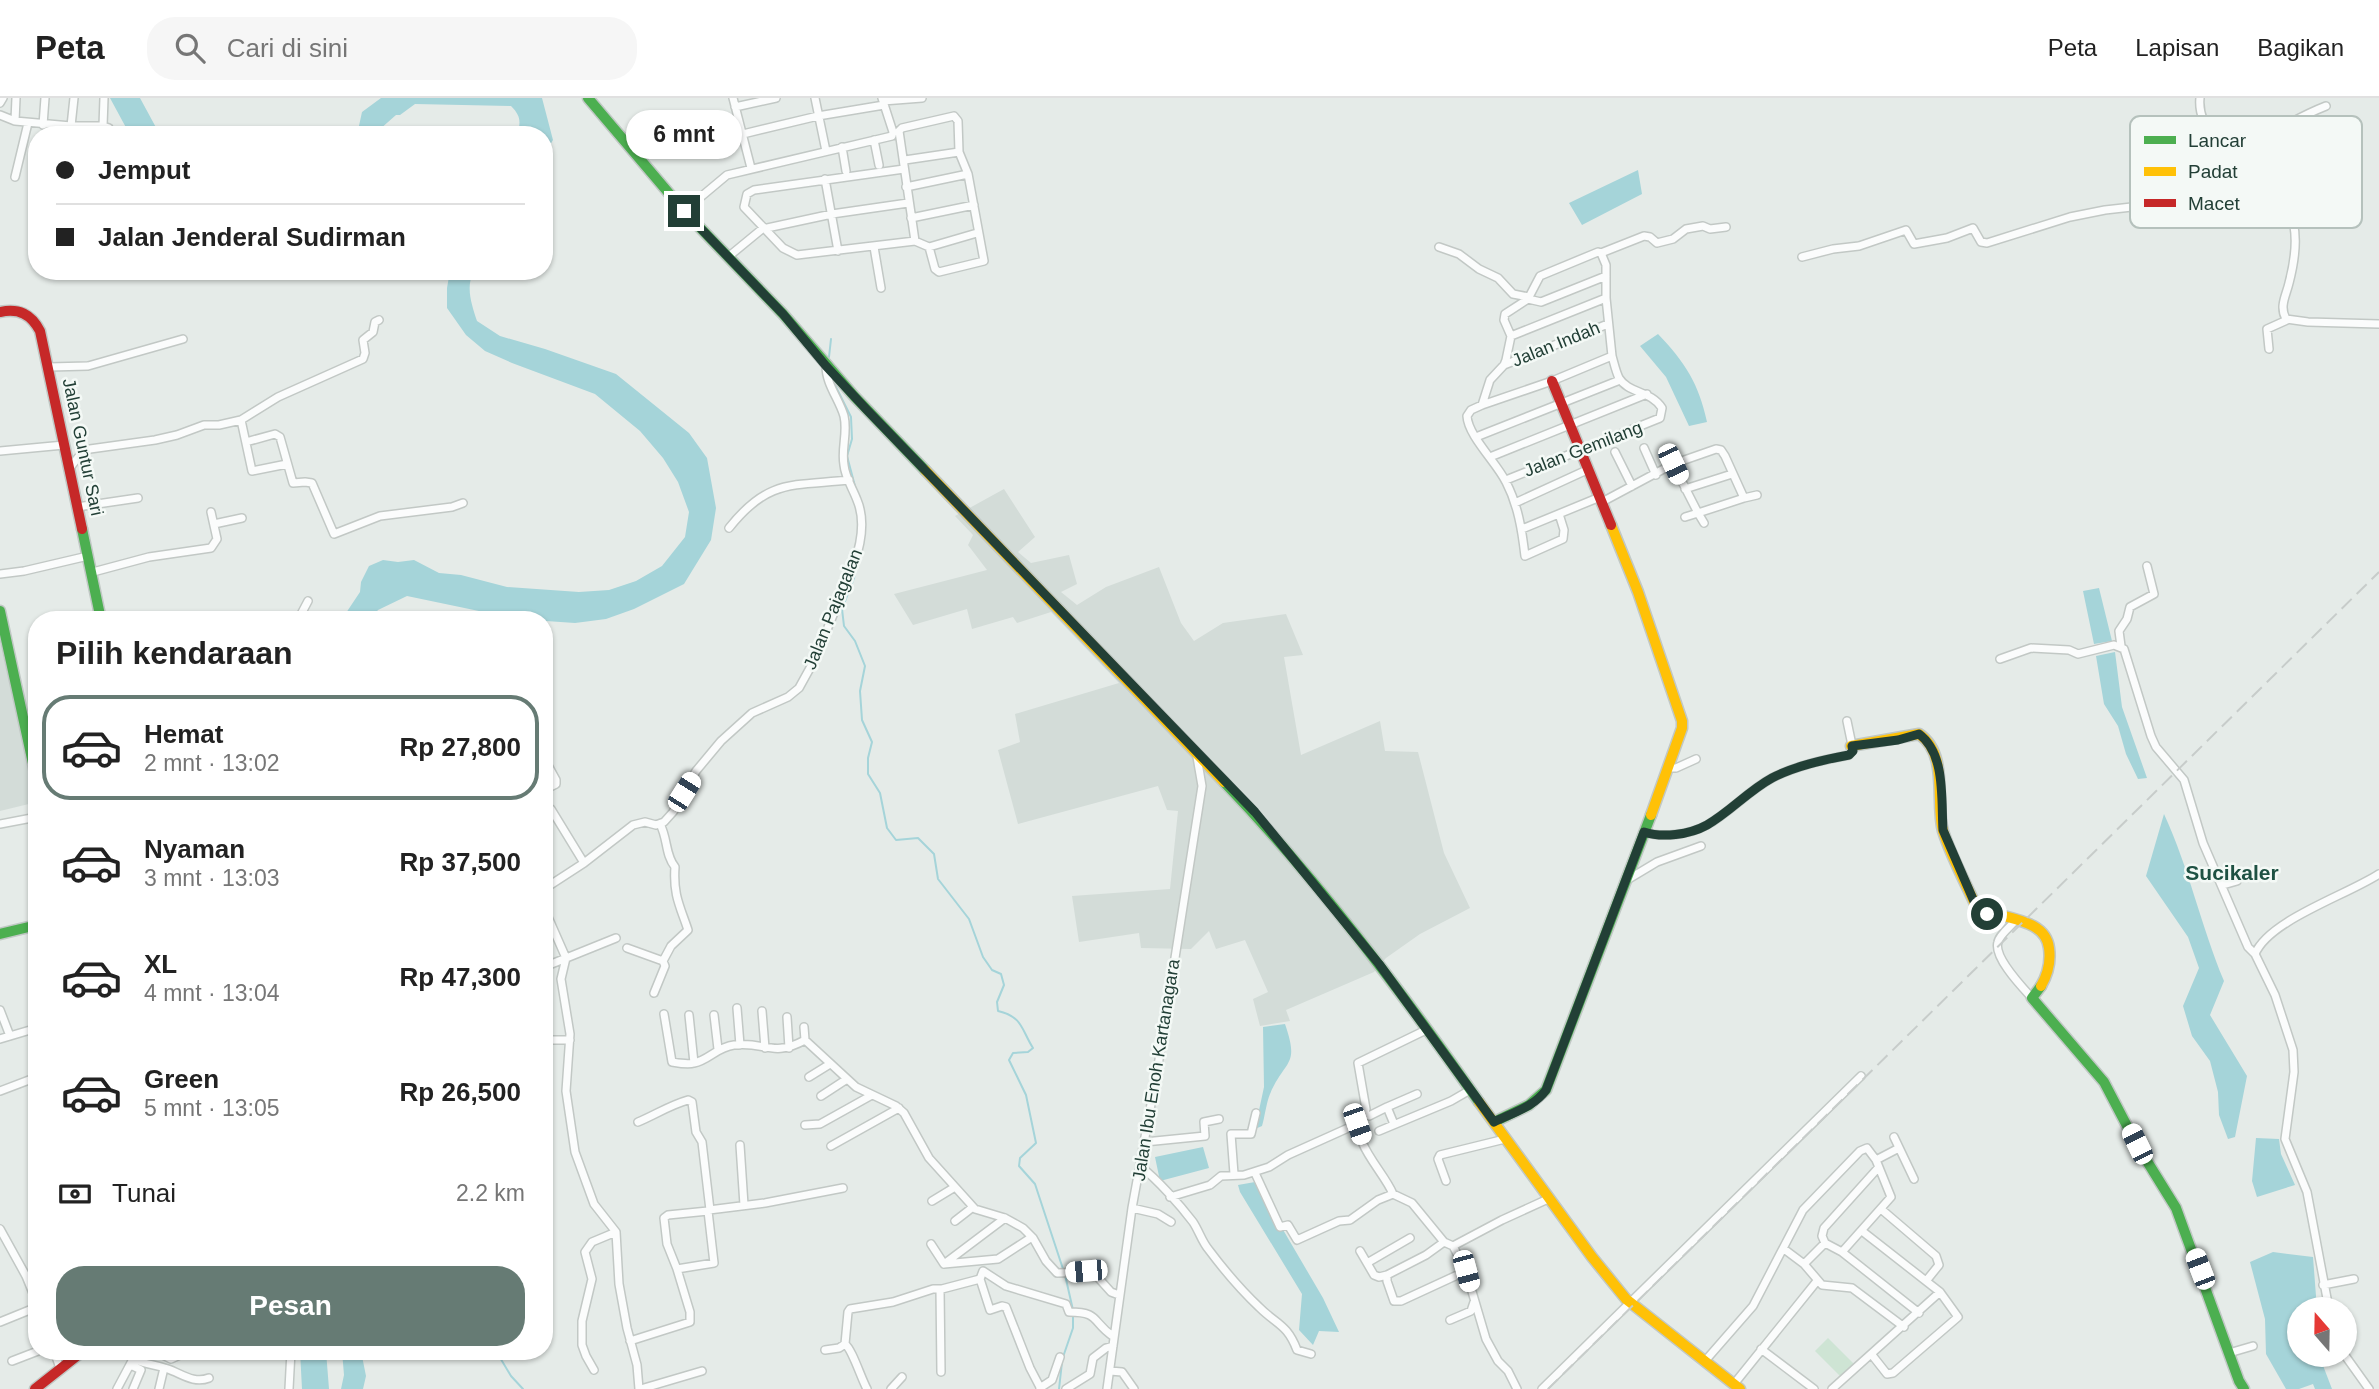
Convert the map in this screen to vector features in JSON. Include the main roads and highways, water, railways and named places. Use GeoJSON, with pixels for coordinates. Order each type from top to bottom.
{"type":"FeatureCollection","features":[{"type":"Feature","properties":{"kind":"water"},"geometry":{"type":"Polygon","coordinates":[[[110,98],[140,98],[155,126],[125,126],[110,98]]]}},
{"type":"Feature","properties":{"kind":"water"},"geometry":{"type":"Polygon","coordinates":[[[381,98],[542,98],[549,126],[519,126],[517,113],[511,106],[415,104],[384,126],[359,126],[362,112],[381,98]]]}},
{"type":"Feature","properties":{"kind":"water"},"geometry":{"type":"Polygon","coordinates":[[[1638,170],[1642,194],[1582,225],[1569,203],[1638,170]]]}},
{"type":"Feature","properties":{"kind":"water"},"geometry":{"type":"Polygon","coordinates":[[[448,280],[470,280],[471,302],[477,321],[500,336],[616,374],[689,433],[707,458],[716,508],[711,540],[684,584],[634,609],[606,619],[575,623],[553,621],[553,611],[479,611],[407,596],[377,611],[347,611],[360,592],[361,582],[369,566],[383,560],[414,560],[439,573],[461,575],[507,587],[579,592],[609,590],[636,581],[662,566],[685,537],[689,512],[678,482],[663,458],[640,431],[595,394],[485,351],[466,335],[447,308],[448,280]]]}},
{"type":"Feature","properties":{"kind":"water"},"geometry":{"type":"Polygon","coordinates":[[[1658,334],[1690,374],[1707,422],[1689,426],[1666,377],[1640,346],[1658,334]]]}},
{"type":"Feature","properties":{"kind":"water"},"geometry":{"type":"Polygon","coordinates":[[[2099,588],[2112,641],[2094,644],[2083,591],[2099,588]]]}},
{"type":"Feature","properties":{"kind":"water"},"geometry":{"type":"Polygon","coordinates":[[[2115,652],[2122,707],[2147,778],[2138,779],[2126,754],[2118,726],[2104,704],[2096,656],[2115,652]]]}},
{"type":"Feature","properties":{"kind":"water"},"geometry":{"type":"Polygon","coordinates":[[[2164,814],[2181,855],[2224,981],[2210,1015],[2247,1076],[2235,1137],[2228,1139],[2219,1115],[2218,1092],[2210,1061],[2192,1036],[2183,1006],[2199,968],[2188,937],[2146,876],[2164,814]]]}},
{"type":"Feature","properties":{"kind":"water"},"geometry":{"type":"Polygon","coordinates":[[[1285,1024],[1291,1056],[1270,1094],[1262,1126],[1255,1129],[1264,1087],[1263,1027],[1285,1024]]]}},
{"type":"Feature","properties":{"kind":"water"},"geometry":{"type":"Polygon","coordinates":[[[2256,1138],[2279,1139],[2281,1154],[2295,1185],[2257,1197],[2252,1181],[2256,1138]]]}},
{"type":"Feature","properties":{"kind":"water"},"geometry":{"type":"Polygon","coordinates":[[[1203,1147],[1209,1168],[1160,1181],[1155,1157],[1203,1147]]]}},
{"type":"Feature","properties":{"kind":"water"},"geometry":{"type":"Polygon","coordinates":[[[1255,1182],[1323,1298],[1339,1332],[1319,1331],[1313,1345],[1299,1330],[1302,1294],[1240,1192],[1238,1185],[1255,1182]]]}},
{"type":"Feature","properties":{"kind":"water"},"geometry":{"type":"Polygon","coordinates":[[[2273,1252],[2313,1257],[2316,1297],[2287,1297],[2287,1367],[2324,1367],[2332,1389],[2315,1389],[2313,1384],[2299,1389],[2286,1389],[2266,1354],[2265,1319],[2250,1262],[2273,1252]]]}},
{"type":"Feature","properties":{"kind":"water"},"geometry":{"type":"Polygon","coordinates":[[[300,1360],[327,1360],[329,1389],[302,1389],[300,1360]]]}},
{"type":"Feature","properties":{"kind":"water"},"geometry":{"type":"Polygon","coordinates":[[[343,1360],[363,1360],[366,1376],[363,1389],[341,1389],[344,1375],[343,1360]]]}},
{"type":"Feature","properties":{"kind":"waterway"},"geometry":{"type":"LineString","coordinates":[[829,357],[831,339]]}},
{"type":"Feature","properties":{"kind":"waterway"},"geometry":{"type":"LineString","coordinates":[[832,379],[851,417],[852,439],[847,456],[856,490]]}},
{"type":"Feature","properties":{"kind":"waterway"},"geometry":{"type":"LineString","coordinates":[[865,515],[865,527]]}},
{"type":"Feature","properties":{"kind":"waterway"},"geometry":{"type":"LineString","coordinates":[[864,539],[854,578],[842,609],[844,626],[855,641],[865,666],[860,691],[862,720],[872,742],[868,774],[880,793],[887,828],[896,840],[918,838],[934,854],[938,879],[969,919],[983,957],[992,970],[1001,974],[1004,985],[997,1002],[998,1011],[1017,1020],[1033,1048],[1028,1052],[1013,1053],[1009,1060],[1026,1095],[1036,1143],[1020,1158],[1019,1166],[1035,1184],[1063,1269]]}},
{"type":"Feature","properties":{"kind":"waterway"},"geometry":{"type":"LineString","coordinates":[[1065,1275],[1073,1310]]}},
{"type":"Feature","properties":{"kind":"waterway"},"geometry":{"type":"LineString","coordinates":[[1063,1357],[1073,1328],[1073,1315]]}},
{"type":"Feature","properties":{"kind":"waterway"},"geometry":{"type":"LineString","coordinates":[[501,1360],[523,1389]]}},
{"type":"Feature","properties":{"kind":"waterway"},"geometry":{"type":"LineString","coordinates":[[1059,1389],[1062,1362]]}},
{"type":"Feature","properties":{"kind":"railway"},"geometry":{"type":"LineString","coordinates":[[1548,1389],[2379,572]]}},
{"type":"Feature","properties":{"kind":"district","name":"Sucikaler"},"geometry":{"type":"Point","coordinates":[2232,873]}}]}
